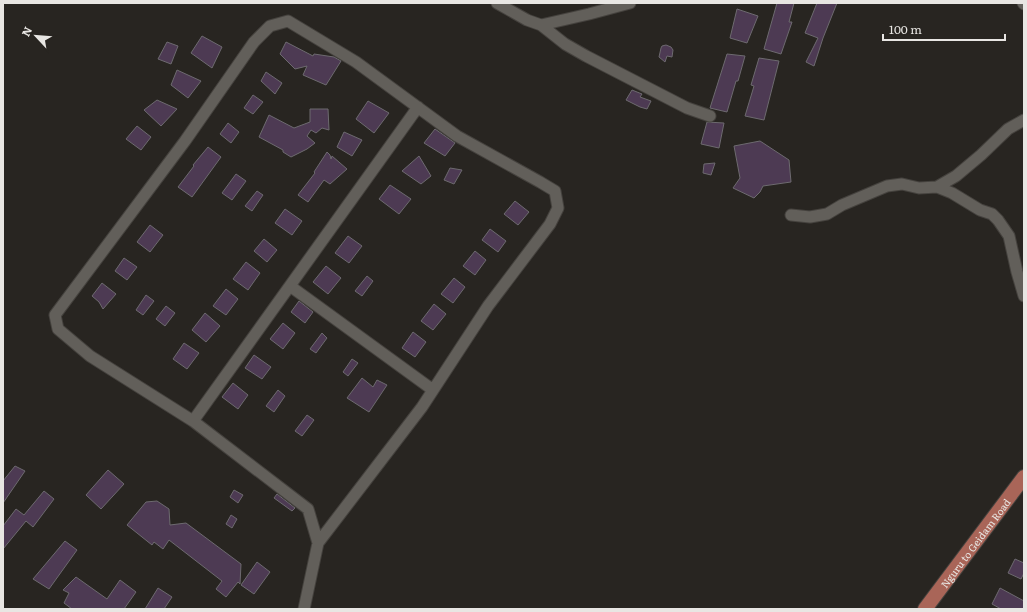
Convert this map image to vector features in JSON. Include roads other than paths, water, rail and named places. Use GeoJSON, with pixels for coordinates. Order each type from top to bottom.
{"type":"FeatureCollection","features":[{"type":"Feature","properties":{"kind":"main road","name":"Nguru to Geidam Road"},"geometry":{"type":"LineString","coordinates":[[925,609],[1024,477]]}},
{"type":"Feature","properties":{"kind":"street"},"geometry":{"type":"LineString","coordinates":[[497,3],[527,20],[541,25],[565,44],[586,56],[687,108],[710,116]]}},
{"type":"Feature","properties":{"kind":"street"},"geometry":{"type":"LineString","coordinates":[[541,25],[630,3]]}},
{"type":"Feature","properties":{"kind":"street"},"geometry":{"type":"LineString","coordinates":[[304,609],[318,543],[422,407],[488,306],[550,224],[558,208],[555,191],[458,136],[356,62],[288,21],[270,26],[254,42],[185,141],[55,315],[58,329],[90,356],[193,421],[308,509],[318,543]]}},
{"type":"Feature","properties":{"kind":"street"},"geometry":{"type":"LineString","coordinates":[[193,421],[418,107]]}},
{"type":"Feature","properties":{"kind":"street"},"geometry":{"type":"LineString","coordinates":[[938,187],[956,176],[1008,129],[1024,120]]}},
{"type":"Feature","properties":{"kind":"street"},"geometry":{"type":"LineString","coordinates":[[791,215],[810,217],[827,214],[842,205],[887,186],[902,184],[919,188],[938,187],[952,193],[980,210],[992,214],[998,220],[1009,236],[1024,296]]}},
{"type":"Feature","properties":{"kind":"street"},"geometry":{"type":"LineString","coordinates":[[290,286],[433,390]]}}]}
